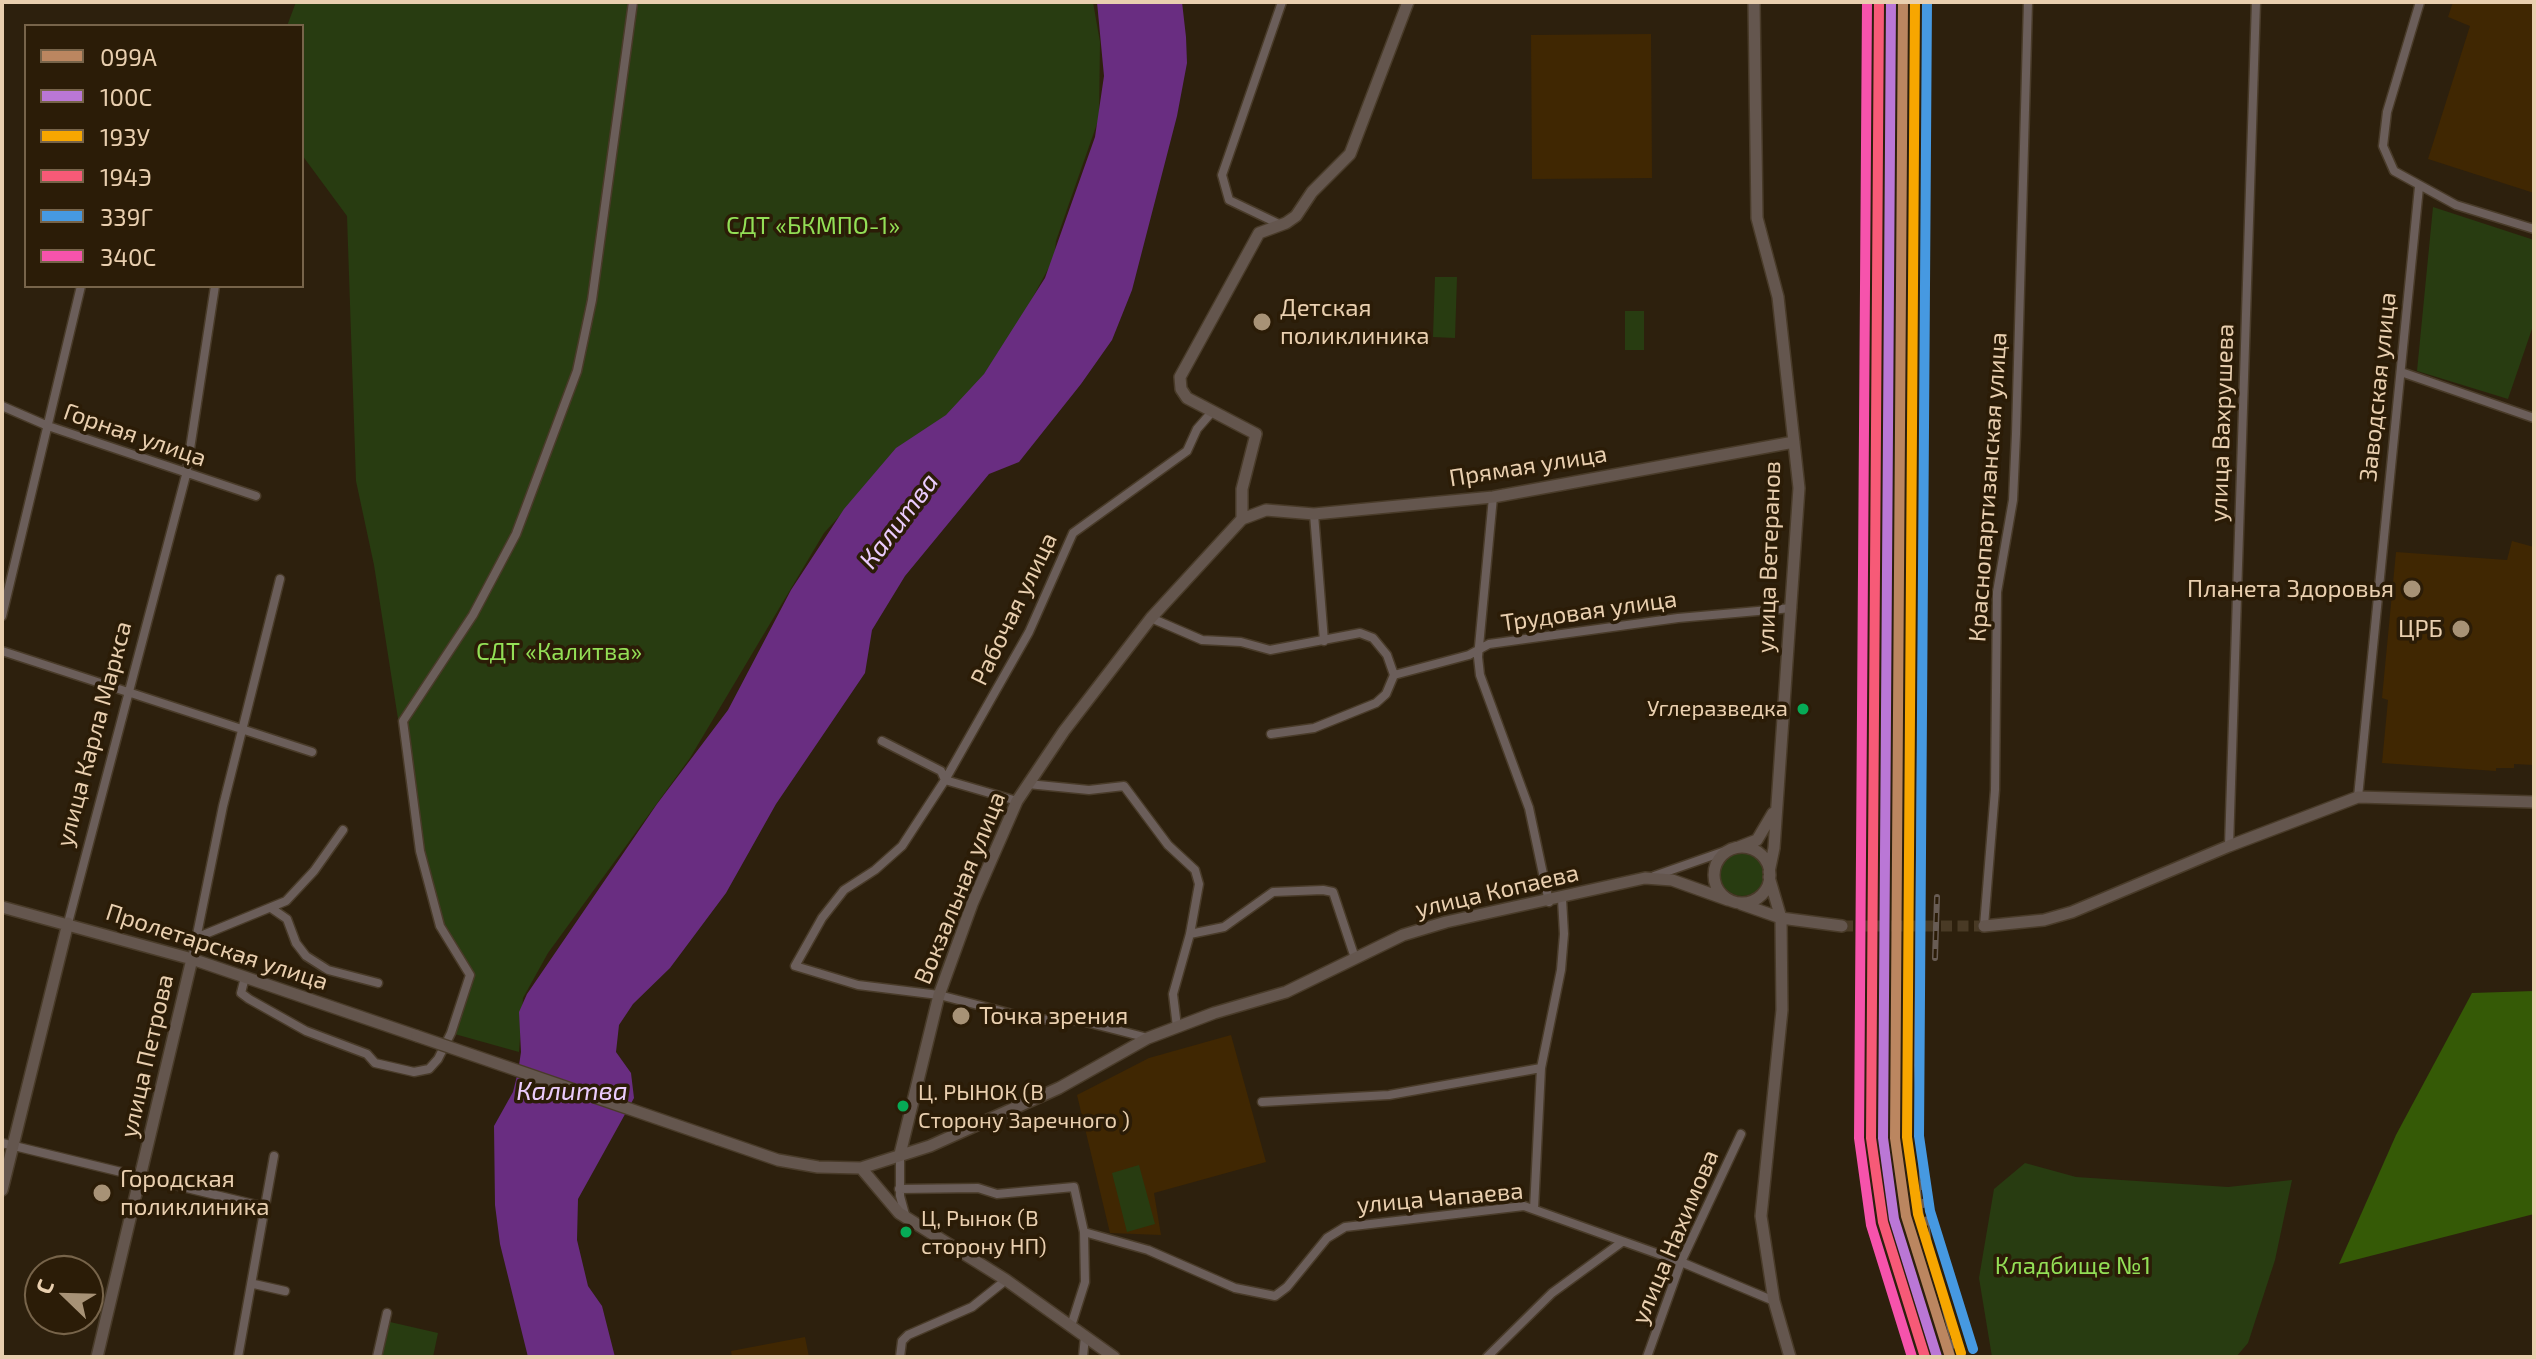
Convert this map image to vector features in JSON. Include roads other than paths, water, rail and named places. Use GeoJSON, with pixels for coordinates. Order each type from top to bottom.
{"type":"FeatureCollection","features":[{"type":"Feature","properties":{"kind":"main road"},"geometry":{"type":"LineString","coordinates":[[1242,519],[1242,489],[1256,434],[1187,398],[1181,389],[1180,377],[1259,233],[1296,216],[1312,192],[1350,154],[1408,2]]}},
{"type":"Feature","properties":{"kind":"main road","name":"улица Ветеранов"},"geometry":{"type":"LineString","coordinates":[[1754,2],[1757,218],[1778,297],[1799,488],[1769,875]]}},
{"type":"Feature","properties":{"kind":"main road","name":"Прямая улица"},"geometry":{"type":"LineString","coordinates":[[1266,510],[1314,514],[1493,497],[1794,442]]}},
{"type":"Feature","properties":{"kind":"main road","name":"Вокзальная улица"},"geometry":{"type":"LineString","coordinates":[[900,1154],[939,995],[972,904],[1017,801],[1151,618],[1242,519],[1266,510]]}},
{"type":"Feature","properties":{"kind":"main road"},"geometry":{"type":"LineString","coordinates":[[1984,926],[2044,920],[2072,912],[2229,846],[2358,797],[2534,802]]}},
{"type":"Feature","properties":{"kind":"main road"},"geometry":{"type":"LineString","coordinates":[[1769,875],[1758,897],[1733,901],[1716,887],[1714,869],[1735,848],[1764,832],[1776,805]]}},
{"type":"Feature","properties":{"kind":"main road"},"geometry":{"type":"LineString","coordinates":[[1735,848],[1759,853],[1769,875],[1781,918],[1782,1010],[1761,1216],[1774,1301],[1790,1357]]}},
{"type":"Feature","properties":{"kind":"main road","name":"улица Копаева"},"geometry":{"type":"LineString","coordinates":[[861,1168],[934,1144],[1059,1088],[1148,1038],[1286,992],[1403,935],[1446,922],[1549,902],[1645,878],[1672,880],[1781,918],[1842,926]]}},
{"type":"Feature","properties":{"kind":"main road","name":"Пролетарская улица"},"geometry":{"type":"LineString","coordinates":[[2,907],[192,959],[778,1160],[818,1167],[861,1168]]}},
{"type":"Feature","properties":{"kind":"main road","name":"улица Карла Маркса"},"geometry":{"type":"LineString","coordinates":[[2,1190],[8,1145],[68,923]]}},
{"type":"Feature","properties":{"kind":"main road","name":"улица Петрова"},"geometry":{"type":"LineString","coordinates":[[97,1357],[192,959]]}},
{"type":"Feature","properties":{"kind":"main road"},"geometry":{"type":"LineString","coordinates":[[861,1168],[889,1205],[906,1218],[1006,1280],[1114,1357]]}},
{"type":"Feature","properties":{"kind":"street"},"geometry":{"type":"LineString","coordinates":[[245,977],[241,993],[249,999],[306,1031],[367,1054],[375,1063],[414,1072],[429,1069],[438,1059],[451,1033],[470,975],[440,926],[430,892],[420,851],[403,721],[473,615],[516,534],[577,371],[592,300],[633,2]]}},
{"type":"Feature","properties":{"kind":"street"},"geometry":{"type":"LineString","coordinates":[[1279,224],[1229,200],[1222,175],[1282,2]]}},
{"type":"Feature","properties":{"kind":"street","name":"Краснопартизанская улица"},"geometry":{"type":"LineString","coordinates":[[1984,926],[1995,790],[1997,592],[2013,500],[2028,2]]}},
{"type":"Feature","properties":{"kind":"street","name":"улица Вахрушева"},"geometry":{"type":"LineString","coordinates":[[2229,846],[2256,2]]}},
{"type":"Feature","properties":{"kind":"street"},"geometry":{"type":"LineString","coordinates":[[2420,2],[2387,112],[2383,146],[2394,171],[2456,205],[2534,229]]}},
{"type":"Feature","properties":{"kind":"street","name":"Заводская улица"},"geometry":{"type":"LineString","coordinates":[[2358,797],[2419,187]]}},
{"type":"Feature","properties":{"kind":"street"},"geometry":{"type":"LineString","coordinates":[[2,616],[81,288]]}},
{"type":"Feature","properties":{"kind":"street","name":"улица Карла Маркса"},"geometry":{"type":"LineString","coordinates":[[68,923],[186,475],[215,288]]}},
{"type":"Feature","properties":{"kind":"street"},"geometry":{"type":"LineString","coordinates":[[2401,372],[2534,418]]}},
{"type":"Feature","properties":{"kind":"street","name":"Горная улица"},"geometry":{"type":"LineString","coordinates":[[2,406],[48,426],[186,475],[256,496]]}},
{"type":"Feature","properties":{"kind":"street","name":"Рабочая улица"},"geometry":{"type":"LineString","coordinates":[[939,995],[858,985],[795,966],[822,918],[844,890],[875,870],[902,846],[945,780],[1029,632],[1073,533],[1187,451],[1197,429],[1211,413]]}},
{"type":"Feature","properties":{"kind":"street"},"geometry":{"type":"LineString","coordinates":[[1493,497],[1480,675],[1529,808],[1549,902]]}},
{"type":"Feature","properties":{"kind":"street"},"geometry":{"type":"LineString","coordinates":[[1314,514],[1324,641]]}},
{"type":"Feature","properties":{"kind":"street","name":"улица Петрова"},"geometry":{"type":"LineString","coordinates":[[192,959],[242,729],[280,579]]}},
{"type":"Feature","properties":{"kind":"street","name":"Трудовая улица"},"geometry":{"type":"LineString","coordinates":[[1394,675],[1469,655],[1481,648],[1678,618],[1792,608]]}},
{"type":"Feature","properties":{"kind":"street"},"geometry":{"type":"LineString","coordinates":[[1151,618],[1202,640],[1241,642],[1270,650],[1360,633],[1373,638],[1387,655],[1394,675],[1386,694],[1376,703],[1314,728],[1271,734]]}},
{"type":"Feature","properties":{"kind":"street"},"geometry":{"type":"LineString","coordinates":[[2,651],[312,752]]}},
{"type":"Feature","properties":{"kind":"street"},"geometry":{"type":"LineString","coordinates":[[882,741],[941,771],[945,780],[1017,801]]}},
{"type":"Feature","properties":{"kind":"street"},"geometry":{"type":"LineString","coordinates":[[1028,784],[1089,790],[1124,786],[1168,845],[1195,870],[1199,884],[1190,934],[1173,994],[1177,1027]]}},
{"type":"Feature","properties":{"kind":"street"},"geometry":{"type":"LineString","coordinates":[[198,937],[271,908],[297,890],[343,830]]}},
{"type":"Feature","properties":{"kind":"street"},"geometry":{"type":"LineString","coordinates":[[1645,878],[1735,848]]}},
{"type":"Feature","properties":{"kind":"street"},"geometry":{"type":"LineString","coordinates":[[1190,934],[1224,927],[1273,892],[1323,890],[1333,892],[1355,958]]}},
{"type":"Feature","properties":{"kind":"street"},"geometry":{"type":"LineString","coordinates":[[1534,1209],[1541,1068],[1561,970],[1562,899]]}},
{"type":"Feature","properties":{"kind":"street"},"geometry":{"type":"LineString","coordinates":[[271,908],[287,919],[306,956],[328,970],[378,983]]}},
{"type":"Feature","properties":{"kind":"street"},"geometry":{"type":"LineString","coordinates":[[939,995],[1032,1019],[1082,1021],[1148,1038]]}},
{"type":"Feature","properties":{"kind":"street"},"geometry":{"type":"LineString","coordinates":[[1262,1102],[1389,1095],[1541,1068]]}},
{"type":"Feature","properties":{"kind":"street","name":"улица Нахимова"},"geometry":{"type":"LineString","coordinates":[[1647,1357],[1681,1262],[1741,1134]]}},
{"type":"Feature","properties":{"kind":"street"},"geometry":{"type":"LineString","coordinates":[[8,1145],[265,1207]]}},
{"type":"Feature","properties":{"kind":"street"},"geometry":{"type":"LineString","coordinates":[[900,1154],[899,1189],[906,1218]]}},
{"type":"Feature","properties":{"kind":"street"},"geometry":{"type":"LineString","coordinates":[[238,1357],[254,1284],[274,1156]]}},
{"type":"Feature","properties":{"kind":"street"},"geometry":{"type":"LineString","coordinates":[[899,1189],[978,1188],[997,1194],[1074,1187],[1084,1232],[1085,1282],[1071,1326]]}},
{"type":"Feature","properties":{"kind":"street","name":"улица Чапаева"},"geometry":{"type":"LineString","coordinates":[[1084,1232],[1148,1250],[1235,1288],[1275,1296],[1287,1287],[1327,1238],[1345,1227],[1524,1206],[1681,1262],[1774,1301]]}},
{"type":"Feature","properties":{"kind":"street"},"geometry":{"type":"LineString","coordinates":[[1487,1357],[1552,1293],[1622,1242]]}},
{"type":"Feature","properties":{"kind":"street"},"geometry":{"type":"LineString","coordinates":[[900,1357],[902,1341],[908,1335],[972,1307],[1006,1280]]}},
{"type":"Feature","properties":{"kind":"street"},"geometry":{"type":"LineString","coordinates":[[254,1284],[285,1291]]}},
{"type":"Feature","properties":{"kind":"street"},"geometry":{"type":"LineString","coordinates":[[377,1357],[387,1313]]}},
{"type":"Feature","properties":{"kind":"street"},"geometry":{"type":"LineString","coordinates":[[1083,1357],[1085,1336]]}},
{"type":"Feature","properties":{"kind":"water","name":"Калитва"},"geometry":{"type":"Polygon","coordinates":[[[1097,2],[1182,2],[1186,37],[1187,63],[1177,116],[1132,290],[1112,340],[1019,462],[989,474],[905,576],[872,630],[865,673],[776,804],[726,893],[670,968],[633,1004],[619,1025],[616,1052],[631,1073],[634,1098],[578,1199],[577,1240],[588,1286],[602,1306],[615,1357],[528,1357],[500,1244],[495,1205],[494,1126],[513,1092],[518,1072],[521,1052],[519,1012],[527,994],[657,804],[728,710],[791,590],[844,509],[896,448],[946,415],[984,374],[1045,278],[1095,137],[1104,76],[1097,2]]]}},
{"type":"Feature","properties":{"kind":"tunnel"},"geometry":{"type":"LineString","coordinates":[[1842,926],[1984,926]]}},
{"type":"Feature","properties":{"kind":"railway"},"geometry":{"type":"LineString","coordinates":[[1927,2],[1917,1065],[1923,1197],[1929,1246],[1957,1357]]}},
{"type":"Feature","properties":{"kind":"railway"},"geometry":{"type":"LineString","coordinates":[[1935,958],[1937,897]]}},
{"type":"Feature","properties":{"kind":"place","name":"Детская поликлиника"},"geometry":{"type":"Point","coordinates":[1262,322]}},
{"type":"Feature","properties":{"kind":"place","name":"Планета Здоровья"},"geometry":{"type":"Point","coordinates":[2412,589]}},
{"type":"Feature","properties":{"kind":"place","name":"ЦРБ"},"geometry":{"type":"Point","coordinates":[2461,629]}},
{"type":"Feature","properties":{"kind":"place","name":"Углеразведка"},"geometry":{"type":"Point","coordinates":[1803,709]}},
{"type":"Feature","properties":{"kind":"place","name":"Точка зрения"},"geometry":{"type":"Point","coordinates":[961,1016]}},
{"type":"Feature","properties":{"kind":"place","name":"Ц. РЫНОК (В Сторону Заречного )"},"geometry":{"type":"Point","coordinates":[903,1106]}},
{"type":"Feature","properties":{"kind":"place","name":"Городская поликлиника"},"geometry":{"type":"Point","coordinates":[102,1193]}},
{"type":"Feature","properties":{"kind":"place","name":"Ц, Рынок (В сторону НП)"},"geometry":{"type":"Point","coordinates":[906,1232]}},
{"type":"Feature","properties":{"kind":"park label","name":"СДТ «БКМПО-1»"},"geometry":{"type":"Point","coordinates":[813,226]}},
{"type":"Feature","properties":{"kind":"park label","name":"СДТ «Калитва»"},"geometry":{"type":"Point","coordinates":[559,652]}},
{"type":"Feature","properties":{"kind":"park label","name":"Кладбище №1"},"geometry":{"type":"Point","coordinates":[2073,1266]}}]}
